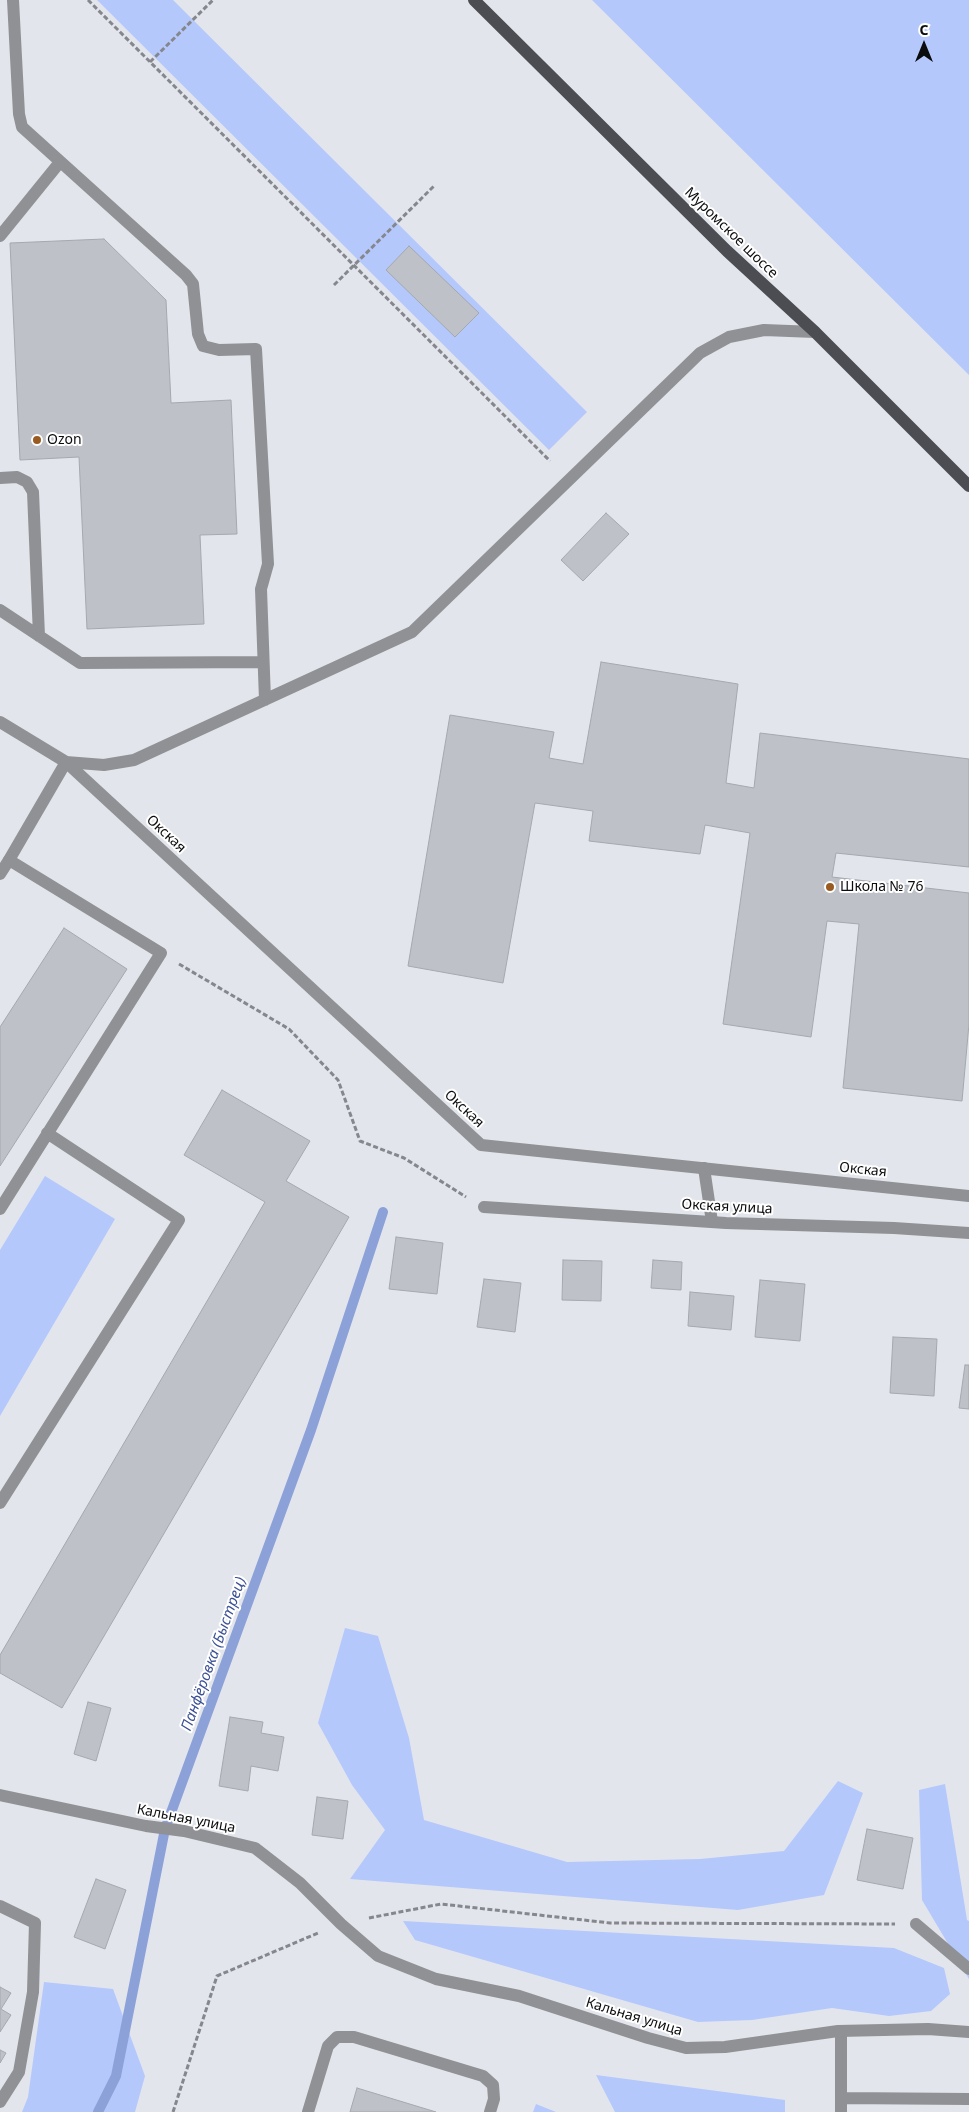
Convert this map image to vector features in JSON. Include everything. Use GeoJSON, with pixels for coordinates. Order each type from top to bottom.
{"type":"FeatureCollection","features":[{"type":"Feature","properties":{"kind":"main road","name":"Муромское шоссе"},"geometry":{"type":"LineString","coordinates":[[474,0],[727,251],[815,332],[969,486]]}},
{"type":"Feature","properties":{"kind":"street"},"geometry":{"type":"LineString","coordinates":[[13,0],[19,114],[22,127],[186,275],[193,284],[198,334],[203,346],[219,350],[256,348],[268,564],[261,589],[265,700]]}},
{"type":"Feature","properties":{"kind":"street"},"geometry":{"type":"LineString","coordinates":[[0,236],[60,162]]}},
{"type":"Feature","properties":{"kind":"street"},"geometry":{"type":"LineString","coordinates":[[0,874],[66,762],[104,765],[134,760],[412,632],[700,353],[729,337],[764,330],[815,332]]}},
{"type":"Feature","properties":{"kind":"street"},"geometry":{"type":"LineString","coordinates":[[0,478],[17,477],[27,482],[33,492],[40,636]]}},
{"type":"Feature","properties":{"kind":"street"},"geometry":{"type":"LineString","coordinates":[[0,610],[80,663],[263,662]]}},
{"type":"Feature","properties":{"kind":"street","name":"Окская"},"geometry":{"type":"LineString","coordinates":[[0,722],[66,762],[482,1145],[969,1196]]}},
{"type":"Feature","properties":{"kind":"street"},"geometry":{"type":"LineString","coordinates":[[0,1209],[161,953],[9,860]]}},
{"type":"Feature","properties":{"kind":"street"},"geometry":{"type":"LineString","coordinates":[[0,1503],[180,1220],[47,1133]]}},
{"type":"Feature","properties":{"kind":"street"},"geometry":{"type":"LineString","coordinates":[[704,1168],[712,1222]]}},
{"type":"Feature","properties":{"kind":"street","name":"Окская улица"},"geometry":{"type":"LineString","coordinates":[[484,1207],[712,1222],[894,1228],[969,1233]]}},
{"type":"Feature","properties":{"kind":"street","name":"Кальная улица"},"geometry":{"type":"LineString","coordinates":[[0,1795],[146,1826],[184,1831],[255,1848],[300,1882],[341,1924],[378,1956],[436,1979],[519,1996],[648,2038],[686,2048],[725,2047],[841,2031],[928,2029],[969,2032]]}},
{"type":"Feature","properties":{"kind":"street"},"geometry":{"type":"LineString","coordinates":[[0,1906],[35,1923],[33,1992],[19,2072],[0,2102]]}},
{"type":"Feature","properties":{"kind":"street"},"geometry":{"type":"LineString","coordinates":[[916,1924],[969,1969]]}},
{"type":"Feature","properties":{"kind":"street"},"geometry":{"type":"LineString","coordinates":[[841,2031],[842,2112]]}},
{"type":"Feature","properties":{"kind":"street"},"geometry":{"type":"LineString","coordinates":[[308,2112],[328,2046],[337,2037],[354,2037],[483,2076],[493,2085],[494,2099],[490,2112]]}},
{"type":"Feature","properties":{"kind":"street"},"geometry":{"type":"LineString","coordinates":[[841,2098],[969,2099]]}},
{"type":"Feature","properties":{"kind":"path"},"geometry":{"type":"LineString","coordinates":[[88,0],[550,461]]}},
{"type":"Feature","properties":{"kind":"path"},"geometry":{"type":"LineString","coordinates":[[150,62],[213,0]]}},
{"type":"Feature","properties":{"kind":"path"},"geometry":{"type":"LineString","coordinates":[[334,285],[434,186]]}},
{"type":"Feature","properties":{"kind":"path"},"geometry":{"type":"LineString","coordinates":[[161,953],[289,1029],[338,1080],[360,1141],[404,1158],[484,1207]]}},
{"type":"Feature","properties":{"kind":"path"},"geometry":{"type":"LineString","coordinates":[[173,2112],[217,1976],[341,1924],[441,1904],[610,1923],[916,1924]]}},
{"type":"Feature","properties":{"kind":"shaded area"},"geometry":{"type":"Polygon","coordinates":[[[97,0],[173,0],[587,412],[549,450],[97,0]]]}},
{"type":"Feature","properties":{"kind":"shaded area"},"geometry":{"type":"Polygon","coordinates":[[[592,0],[969,0],[969,375],[968,374],[592,0]]]}},
{"type":"Feature","properties":{"kind":"shaded area"},"geometry":{"type":"Polygon","coordinates":[[[45,1176],[115,1219],[0,1416],[0,1250],[45,1176]]]}},
{"type":"Feature","properties":{"kind":"shaded area"},"geometry":{"type":"Polygon","coordinates":[[[345,1628],[378,1636],[409,1738],[424,1820],[567,1862],[700,1859],[784,1851],[838,1781],[863,1793],[824,1895],[738,1910],[350,1879],[385,1830],[352,1785],[318,1723],[345,1628]]]}},
{"type":"Feature","properties":{"kind":"shaded area"},"geometry":{"type":"Polygon","coordinates":[[[945,1784],[967,1920],[969,1921],[969,1979],[922,1900],[919,1790],[945,1784]]]}},
{"type":"Feature","properties":{"kind":"shaded area"},"geometry":{"type":"Polygon","coordinates":[[[403,1921],[894,1948],[944,1968],[950,1994],[931,2011],[889,2016],[832,2008],[752,2020],[698,2022],[415,1940],[403,1921]]]}},
{"type":"Feature","properties":{"kind":"shaded area"},"geometry":{"type":"Polygon","coordinates":[[[44,1982],[113,1989],[145,2076],[135,2112],[22,2112],[28,2097],[44,1982]]]}},
{"type":"Feature","properties":{"kind":"shaded area"},"geometry":{"type":"Polygon","coordinates":[[[596,2075],[785,2100],[785,2112],[615,2112],[596,2075]]]}},
{"type":"Feature","properties":{"kind":"shaded area"},"geometry":{"type":"Polygon","coordinates":[[[536,2104],[556,2112],[533,2112],[536,2104]]]}},
{"type":"Feature","properties":{"kind":"building"},"geometry":{"type":"Polygon","coordinates":[[[104,239],[166,300],[171,403],[231,400],[237,534],[200,535],[204,624],[87,629],[79,457],[20,460],[10,243],[104,239]]]}},
{"type":"Feature","properties":{"kind":"building"},"geometry":{"type":"Polygon","coordinates":[[[409,246],[479,313],[455,337],[386,270],[409,246]]]}},
{"type":"Feature","properties":{"kind":"building"},"geometry":{"type":"Polygon","coordinates":[[[606,513],[629,534],[583,581],[561,560],[606,513]]]}},
{"type":"Feature","properties":{"kind":"building","name":"Школа № 76"},"geometry":{"type":"Polygon","coordinates":[[[601,662],[738,684],[726,783],[754,788],[760,733],[969,759],[969,867],[836,853],[832,877],[969,893],[969,1024],[962,1101],[843,1088],[859,924],[827,921],[811,1037],[723,1024],[750,833],[705,825],[700,854],[589,841],[593,811],[535,803],[503,983],[408,966],[450,715],[554,732],[549,758],[583,764],[601,662]]]}},
{"type":"Feature","properties":{"kind":"building"},"geometry":{"type":"Polygon","coordinates":[[[64,928],[127,969],[0,1166],[0,1027],[64,928]]]}},
{"type":"Feature","properties":{"kind":"building"},"geometry":{"type":"Polygon","coordinates":[[[222,1090],[310,1141],[286,1181],[349,1217],[62,1708],[0,1673],[0,1655],[265,1202],[184,1155],[222,1090]]]}},
{"type":"Feature","properties":{"kind":"building"},"geometry":{"type":"Polygon","coordinates":[[[396,1237],[443,1243],[437,1294],[389,1289],[396,1237]]]}},
{"type":"Feature","properties":{"kind":"building"},"geometry":{"type":"Polygon","coordinates":[[[563,1260],[602,1261],[601,1301],[562,1300],[563,1260]]]}},
{"type":"Feature","properties":{"kind":"building"},"geometry":{"type":"Polygon","coordinates":[[[653,1260],[682,1262],[681,1290],[651,1288],[653,1260]]]}},
{"type":"Feature","properties":{"kind":"building"},"geometry":{"type":"Polygon","coordinates":[[[484,1279],[521,1283],[515,1332],[477,1327],[484,1279]]]}},
{"type":"Feature","properties":{"kind":"building"},"geometry":{"type":"Polygon","coordinates":[[[760,1280],[805,1284],[800,1341],[755,1337],[760,1280]]]}},
{"type":"Feature","properties":{"kind":"building"},"geometry":{"type":"Polygon","coordinates":[[[690,1292],[734,1296],[731,1330],[688,1326],[690,1292]]]}},
{"type":"Feature","properties":{"kind":"building"},"geometry":{"type":"Polygon","coordinates":[[[893,1337],[937,1339],[934,1396],[890,1393],[893,1337]]]}},
{"type":"Feature","properties":{"kind":"building"},"geometry":{"type":"Polygon","coordinates":[[[965,1365],[969,1365],[969,1409],[959,1408],[965,1365]]]}},
{"type":"Feature","properties":{"kind":"building"},"geometry":{"type":"Polygon","coordinates":[[[88,1702],[111,1708],[96,1761],[74,1754],[88,1702]]]}},
{"type":"Feature","properties":{"kind":"building"},"geometry":{"type":"Polygon","coordinates":[[[230,1717],[263,1722],[261,1733],[284,1737],[278,1771],[251,1766],[248,1791],[219,1786],[230,1717]]]}},
{"type":"Feature","properties":{"kind":"building"},"geometry":{"type":"Polygon","coordinates":[[[317,1797],[348,1801],[343,1839],[312,1835],[317,1797]]]}},
{"type":"Feature","properties":{"kind":"building"},"geometry":{"type":"Polygon","coordinates":[[[867,1829],[913,1838],[903,1889],[857,1880],[867,1829]]]}},
{"type":"Feature","properties":{"kind":"building"},"geometry":{"type":"Polygon","coordinates":[[[96,1879],[126,1890],[105,1949],[74,1937],[96,1879]]]}},
{"type":"Feature","properties":{"kind":"building"},"geometry":{"type":"Polygon","coordinates":[[[0,1987],[11,1993],[1,2009],[11,2015],[0,2032],[0,1987]]]}},
{"type":"Feature","properties":{"kind":"building"},"geometry":{"type":"Polygon","coordinates":[[[0,2050],[6,2053],[0,2063],[0,2050]]]}},
{"type":"Feature","properties":{"kind":"building"},"geometry":{"type":"Polygon","coordinates":[[[357,2088],[436,2112],[350,2112],[357,2088]]]}},
{"type":"Feature","properties":{"kind":"waterway","name":"Панфёровка (Быстрец)"},"geometry":{"type":"LineString","coordinates":[[98,2112],[116,2076],[165,1829],[311,1430],[383,1212]]}},
{"type":"Feature","properties":{"kind":"place","name":"Ozon"},"geometry":{"type":"Point","coordinates":[37,440]}},
{"type":"Feature","properties":{"kind":"place","name":"Школа № 76"},"geometry":{"type":"Point","coordinates":[830,887]}}]}
